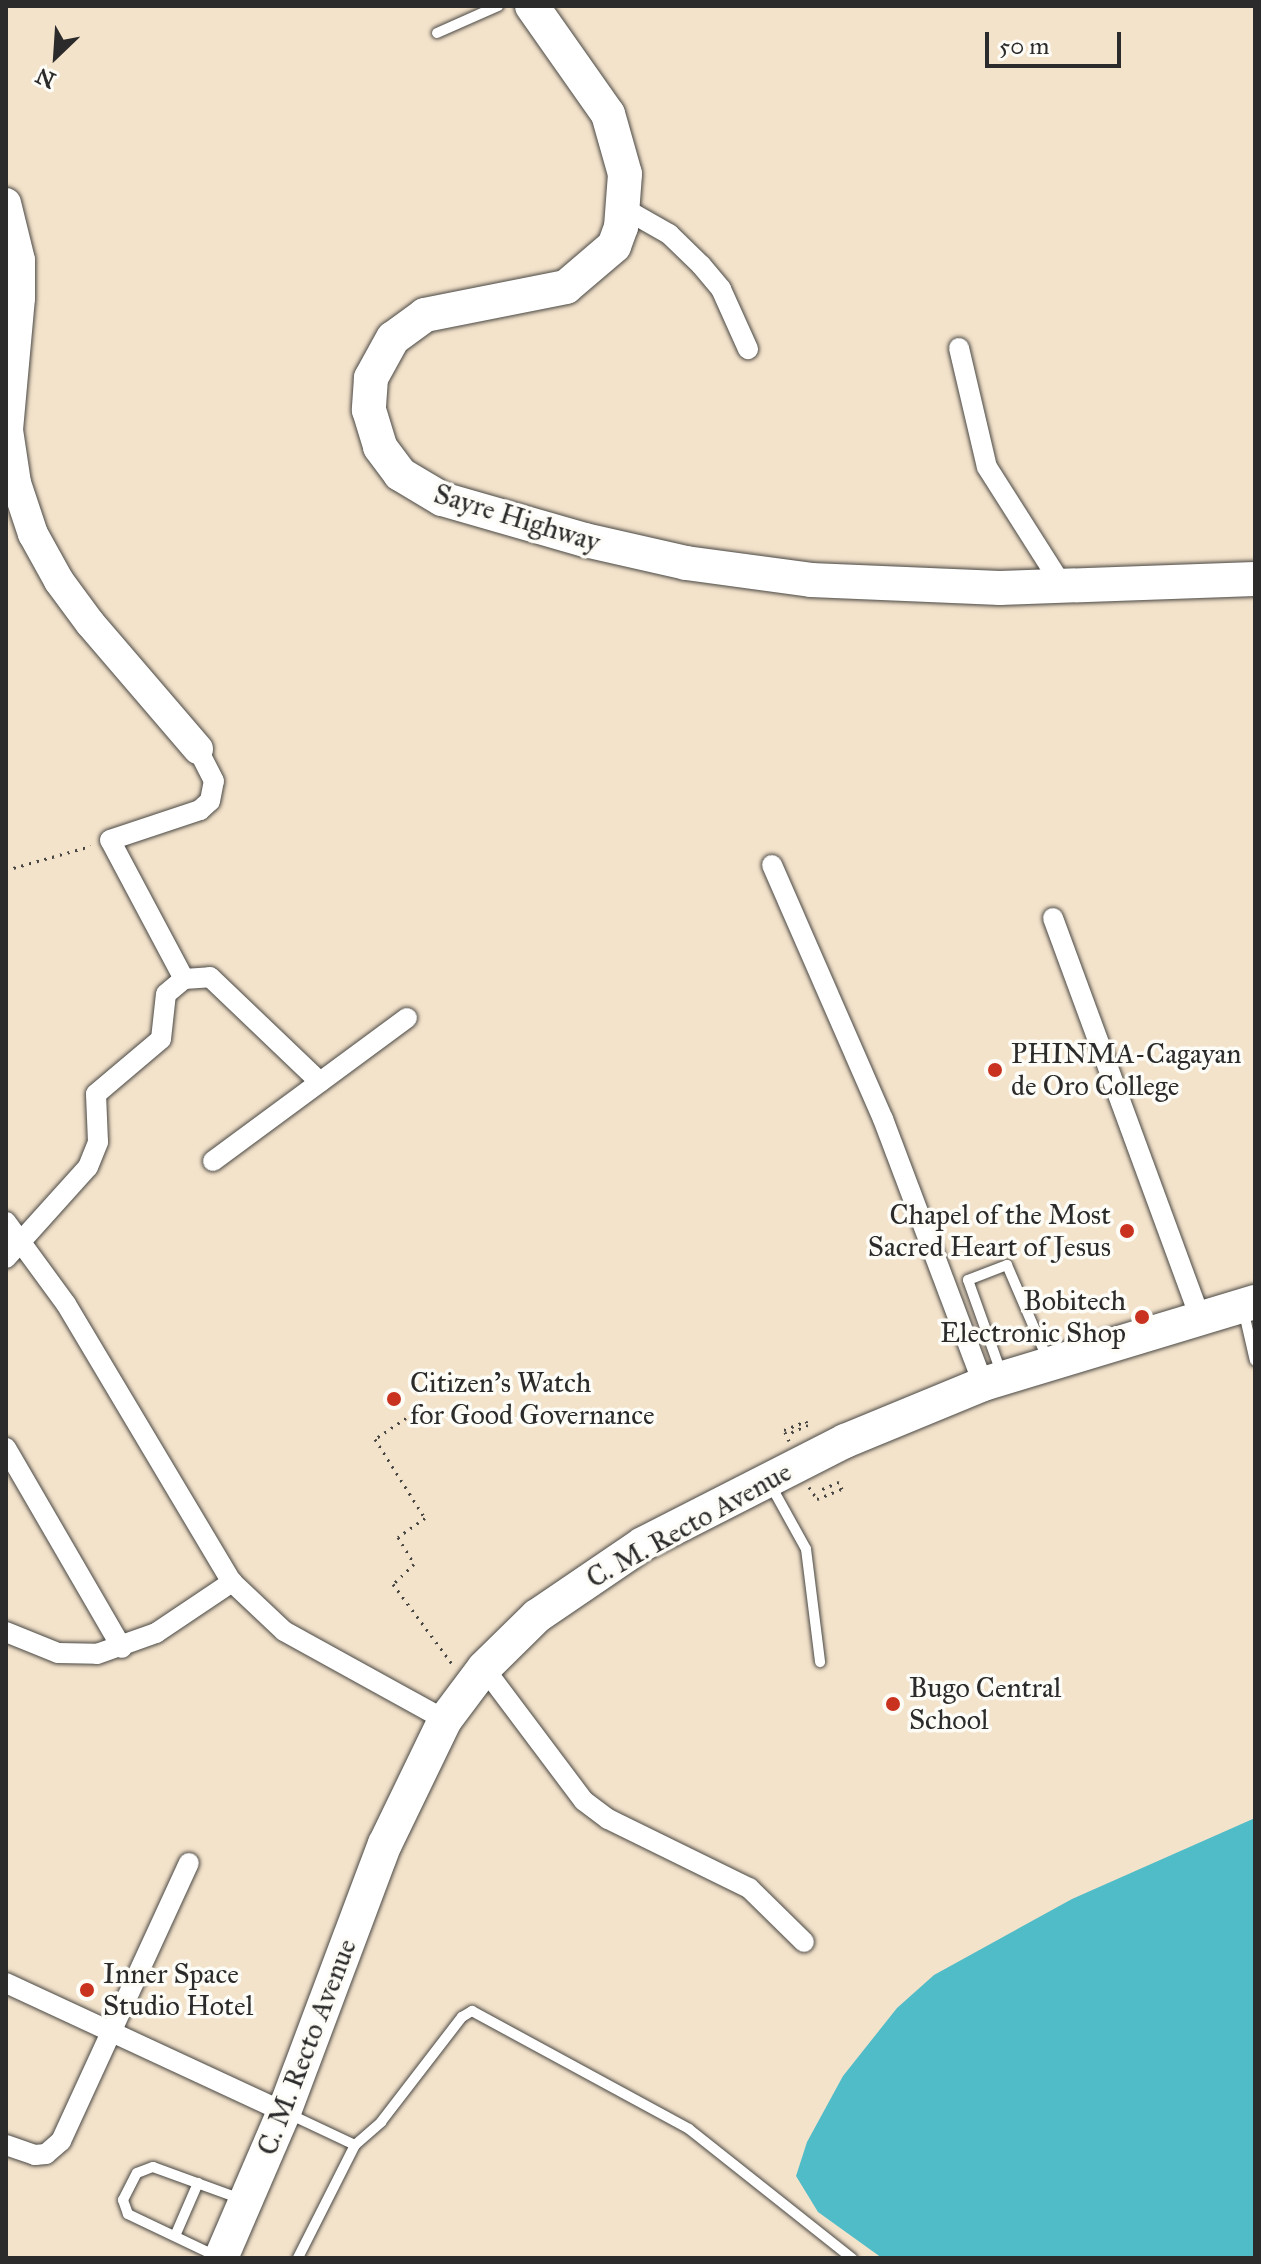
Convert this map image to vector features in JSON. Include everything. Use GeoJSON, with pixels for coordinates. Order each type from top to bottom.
{"type":"FeatureCollection","features":[{"type":"Feature","properties":{"kind":"highway","name":"Sayre Highway"},"geometry":{"type":"LineString","coordinates":[[532,6],[608,114],[625,174],[625,209],[614,246],[566,287],[425,315],[393,338],[371,378],[369,410],[380,447],[400,474],[458,505],[686,563],[811,580],[1000,588],[1255,579]]}},
{"type":"Feature","properties":{"kind":"highway","name":"C. M. Recto Avenue"},"geometry":{"type":"LineString","coordinates":[[220,2258],[284,2112],[385,1844],[445,1720],[476,1678],[537,1616],[643,1544],[767,1479],[993,1381],[1249,1304]]}},
{"type":"Feature","properties":{"kind":"main road"},"geometry":{"type":"LineString","coordinates":[[6,203],[20,260],[20,298],[8,430],[16,483],[33,534],[90,623],[198,749]]}},
{"type":"Feature","properties":{"kind":"street"},"geometry":{"type":"LineString","coordinates":[[625,209],[669,234],[701,265],[721,289],[748,349]]}},
{"type":"Feature","properties":{"kind":"street"},"geometry":{"type":"LineString","coordinates":[[959,348],[987,467],[1062,585]]}},
{"type":"Feature","properties":{"kind":"street"},"geometry":{"type":"LineString","coordinates":[[184,979],[110,840],[200,810],[210,801],[214,781],[198,749]]}},
{"type":"Feature","properties":{"kind":"street"},"geometry":{"type":"LineString","coordinates":[[772,865],[860,1064],[993,1381]]}},
{"type":"Feature","properties":{"kind":"street"},"geometry":{"type":"LineString","coordinates":[[1053,918],[1200,1317]]}},
{"type":"Feature","properties":{"kind":"street"},"geometry":{"type":"LineString","coordinates":[[6,1258],[88,1167],[98,1142],[96,1094],[161,1039],[166,994],[184,979],[210,977],[320,1082]]}},
{"type":"Feature","properties":{"kind":"street"},"geometry":{"type":"LineString","coordinates":[[213,1161],[407,1018]]}},
{"type":"Feature","properties":{"kind":"street"},"geometry":{"type":"LineString","coordinates":[[6,1222],[24,1241],[232,1582],[284,1631],[445,1720]]}},
{"type":"Feature","properties":{"kind":"street"},"geometry":{"type":"LineString","coordinates":[[6,1448],[122,1648]]}},
{"type":"Feature","properties":{"kind":"street"},"geometry":{"type":"LineString","coordinates":[[6,1632],[77,1655],[122,1648],[156,1633],[232,1582]]}},
{"type":"Feature","properties":{"kind":"street"},"geometry":{"type":"LineString","coordinates":[[476,1678],[584,1801],[608,1819],[749,1888],[804,1942]]}},
{"type":"Feature","properties":{"kind":"street"},"geometry":{"type":"LineString","coordinates":[[6,2145],[35,2155],[56,2149],[189,1863]]}},
{"type":"Feature","properties":{"kind":"street"},"geometry":{"type":"LineString","coordinates":[[6,1983],[284,2112]]}},
{"type":"Feature","properties":{"kind":"lane"},"geometry":{"type":"LineString","coordinates":[[437,33],[498,6]]}},
{"type":"Feature","properties":{"kind":"lane"},"geometry":{"type":"LineString","coordinates":[[993,1381],[968,1280],[1007,1265],[1049,1364]]}},
{"type":"Feature","properties":{"kind":"lane"},"geometry":{"type":"LineString","coordinates":[[1249,1304],[1255,1361]]}},
{"type":"Feature","properties":{"kind":"lane"},"geometry":{"type":"LineString","coordinates":[[767,1479],[806,1549],[820,1662]]}},
{"type":"Feature","properties":{"kind":"lane"},"geometry":{"type":"LineString","coordinates":[[298,2258],[355,2145],[381,2122],[462,2017],[472,2011],[689,2129],[852,2258]]}},
{"type":"Feature","properties":{"kind":"lane"},"geometry":{"type":"LineString","coordinates":[[284,2112],[355,2145]]}},
{"type":"Feature","properties":{"kind":"lane"},"geometry":{"type":"LineString","coordinates":[[220,2258],[128,2214],[123,2200],[141,2169],[153,2167],[246,2201]]}},
{"type":"Feature","properties":{"kind":"lane"},"geometry":{"type":"LineString","coordinates":[[175,2236],[198,2183]]}},
{"type":"Feature","properties":{"kind":"path"},"geometry":{"type":"LineString","coordinates":[[6,870],[110,840]]}},
{"type":"Feature","properties":{"kind":"path"},"geometry":{"type":"LineString","coordinates":[[406,1418],[375,1439],[425,1518],[398,1537],[414,1564],[393,1584],[476,1678]]}},
{"type":"Feature","properties":{"kind":"path"},"geometry":{"type":"LineString","coordinates":[[788,1438],[784,1430],[806,1421],[808,1425],[790,1433]]}},
{"type":"Feature","properties":{"kind":"path"},"geometry":{"type":"LineString","coordinates":[[817,1499],[842,1489],[839,1482],[820,1490]]}},
{"type":"Feature","properties":{"kind":"water"},"geometry":{"type":"Polygon","coordinates":[[[1255,1818],[1255,2258],[882,2258],[818,2212],[796,2176],[807,2142],[843,2076],[897,2008],[934,1975],[1072,1899],[1255,1818]]]}},
{"type":"Feature","properties":{"kind":"place","name":"PHINMA-Cagayan de Oro College"},"geometry":{"type":"Point","coordinates":[995,1070]}},
{"type":"Feature","properties":{"kind":"place","name":"Chapel of the Most Sacred Heart of Jesus"},"geometry":{"type":"Point","coordinates":[1127,1231]}},
{"type":"Feature","properties":{"kind":"place","name":"Bobitech Electronic Shop"},"geometry":{"type":"Point","coordinates":[1142,1317]}},
{"type":"Feature","properties":{"kind":"place","name":"Citizen's Watch for Good Governance"},"geometry":{"type":"Point","coordinates":[394,1399]}},
{"type":"Feature","properties":{"kind":"place","name":"Bugo Central School"},"geometry":{"type":"Point","coordinates":[893,1704]}},
{"type":"Feature","properties":{"kind":"place","name":"Inner Space Studio Hotel"},"geometry":{"type":"Point","coordinates":[87,1990]}}]}
